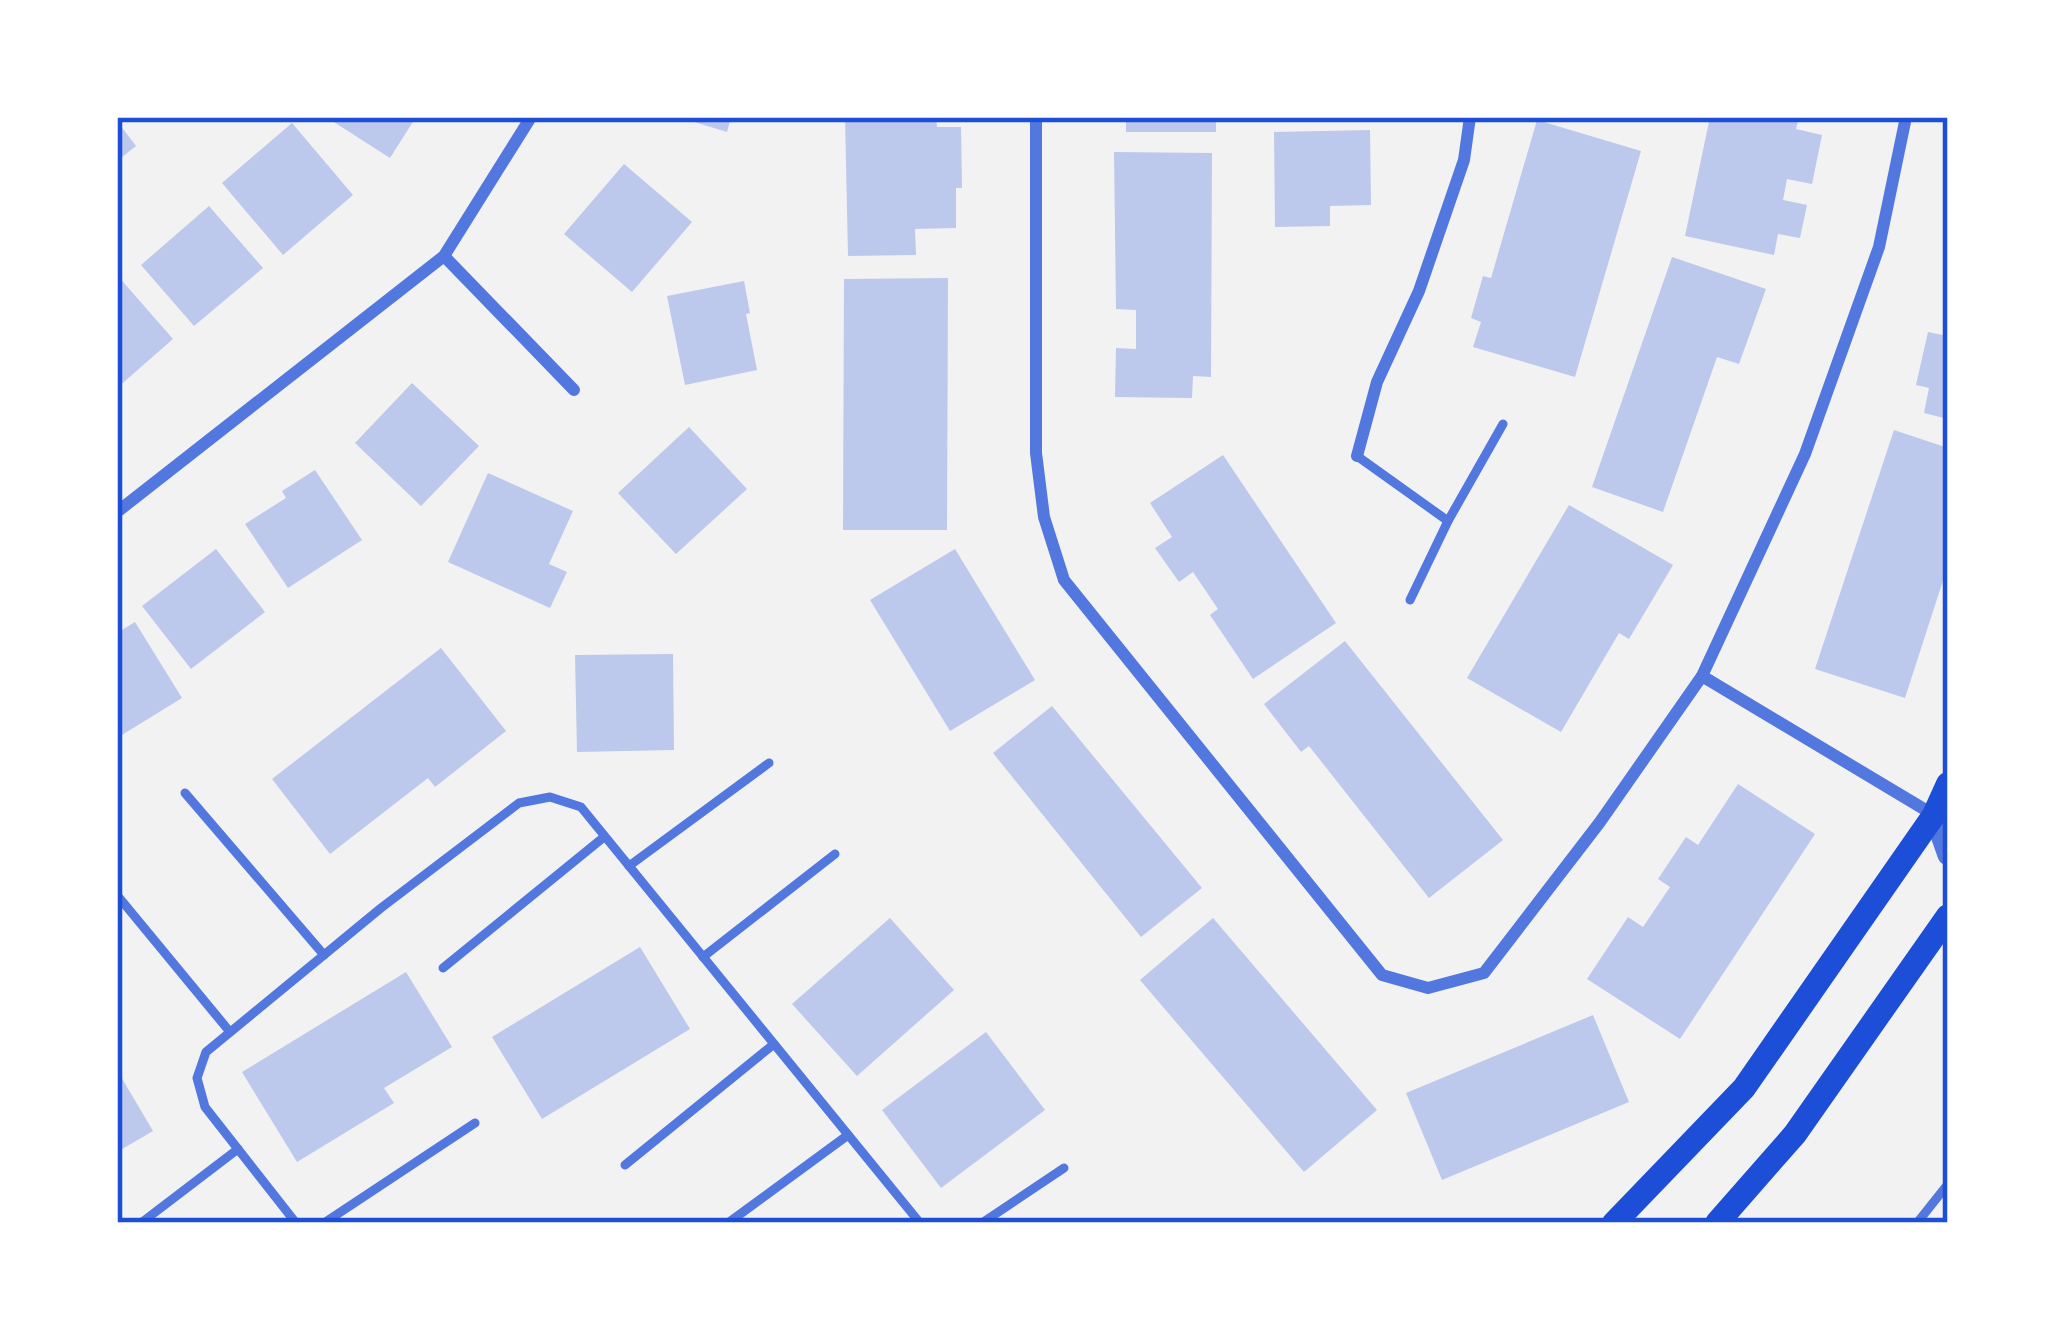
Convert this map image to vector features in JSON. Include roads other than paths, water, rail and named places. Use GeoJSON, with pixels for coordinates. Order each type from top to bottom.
{"type":"FeatureCollection","features":[{"type":"Feature","properties":{"kind":"main road"},"geometry":{"type":"LineString","coordinates":[[1614,1223],[1744,1088],[1941,817],[1948,784]]}},
{"type":"Feature","properties":{"kind":"main road"},"geometry":{"type":"LineString","coordinates":[[1717,1223],[1795,1135],[1948,916]]}},
{"type":"Feature","properties":{"kind":"street"},"geometry":{"type":"LineString","coordinates":[[117,512],[444,256],[531,117]]}},
{"type":"Feature","properties":{"kind":"street"},"geometry":{"type":"LineString","coordinates":[[1036,117],[1036,453],[1044,518],[1064,580],[1382,975],[1428,988],[1484,974],[1600,822],[1702,676],[1805,454],[1879,247],[1906,117]]}},
{"type":"Feature","properties":{"kind":"street"},"geometry":{"type":"LineString","coordinates":[[1357,456],[1377,382],[1419,291],[1464,160],[1470,117]]}},
{"type":"Feature","properties":{"kind":"street"},"geometry":{"type":"LineString","coordinates":[[444,256],[574,390]]}},
{"type":"Feature","properties":{"kind":"street"},"geometry":{"type":"LineString","coordinates":[[1702,676],[1941,817],[1948,855]]}},
{"type":"Feature","properties":{"kind":"lane"},"geometry":{"type":"LineString","coordinates":[[1410,600],[1503,424]]}},
{"type":"Feature","properties":{"kind":"lane"},"geometry":{"type":"LineString","coordinates":[[1357,456],[1448,521]]}},
{"type":"Feature","properties":{"kind":"lane"},"geometry":{"type":"LineString","coordinates":[[628,866],[769,763]]}},
{"type":"Feature","properties":{"kind":"lane"},"geometry":{"type":"LineString","coordinates":[[185,793],[324,955]]}},
{"type":"Feature","properties":{"kind":"lane"},"geometry":{"type":"LineString","coordinates":[[296,1223],[205,1107],[197,1078],[206,1052],[381,908],[519,803],[550,797],[581,807],[920,1223]]}},
{"type":"Feature","properties":{"kind":"lane"},"geometry":{"type":"LineString","coordinates":[[443,968],[604,837]]}},
{"type":"Feature","properties":{"kind":"lane"},"geometry":{"type":"LineString","coordinates":[[703,957],[835,854]]}},
{"type":"Feature","properties":{"kind":"lane"},"geometry":{"type":"LineString","coordinates":[[117,896],[230,1032]]}},
{"type":"Feature","properties":{"kind":"lane"},"geometry":{"type":"LineString","coordinates":[[625,1165],[774,1044]]}},
{"type":"Feature","properties":{"kind":"lane"},"geometry":{"type":"LineString","coordinates":[[324,1223],[475,1123]]}},
{"type":"Feature","properties":{"kind":"lane"},"geometry":{"type":"LineString","coordinates":[[728,1223],[848,1135]]}},
{"type":"Feature","properties":{"kind":"lane"},"geometry":{"type":"LineString","coordinates":[[141,1223],[238,1149]]}},
{"type":"Feature","properties":{"kind":"lane"},"geometry":{"type":"LineString","coordinates":[[982,1223],[1064,1168]]}},
{"type":"Feature","properties":{"kind":"lane"},"geometry":{"type":"LineString","coordinates":[[1917,1223],[1948,1184]]}}]}
